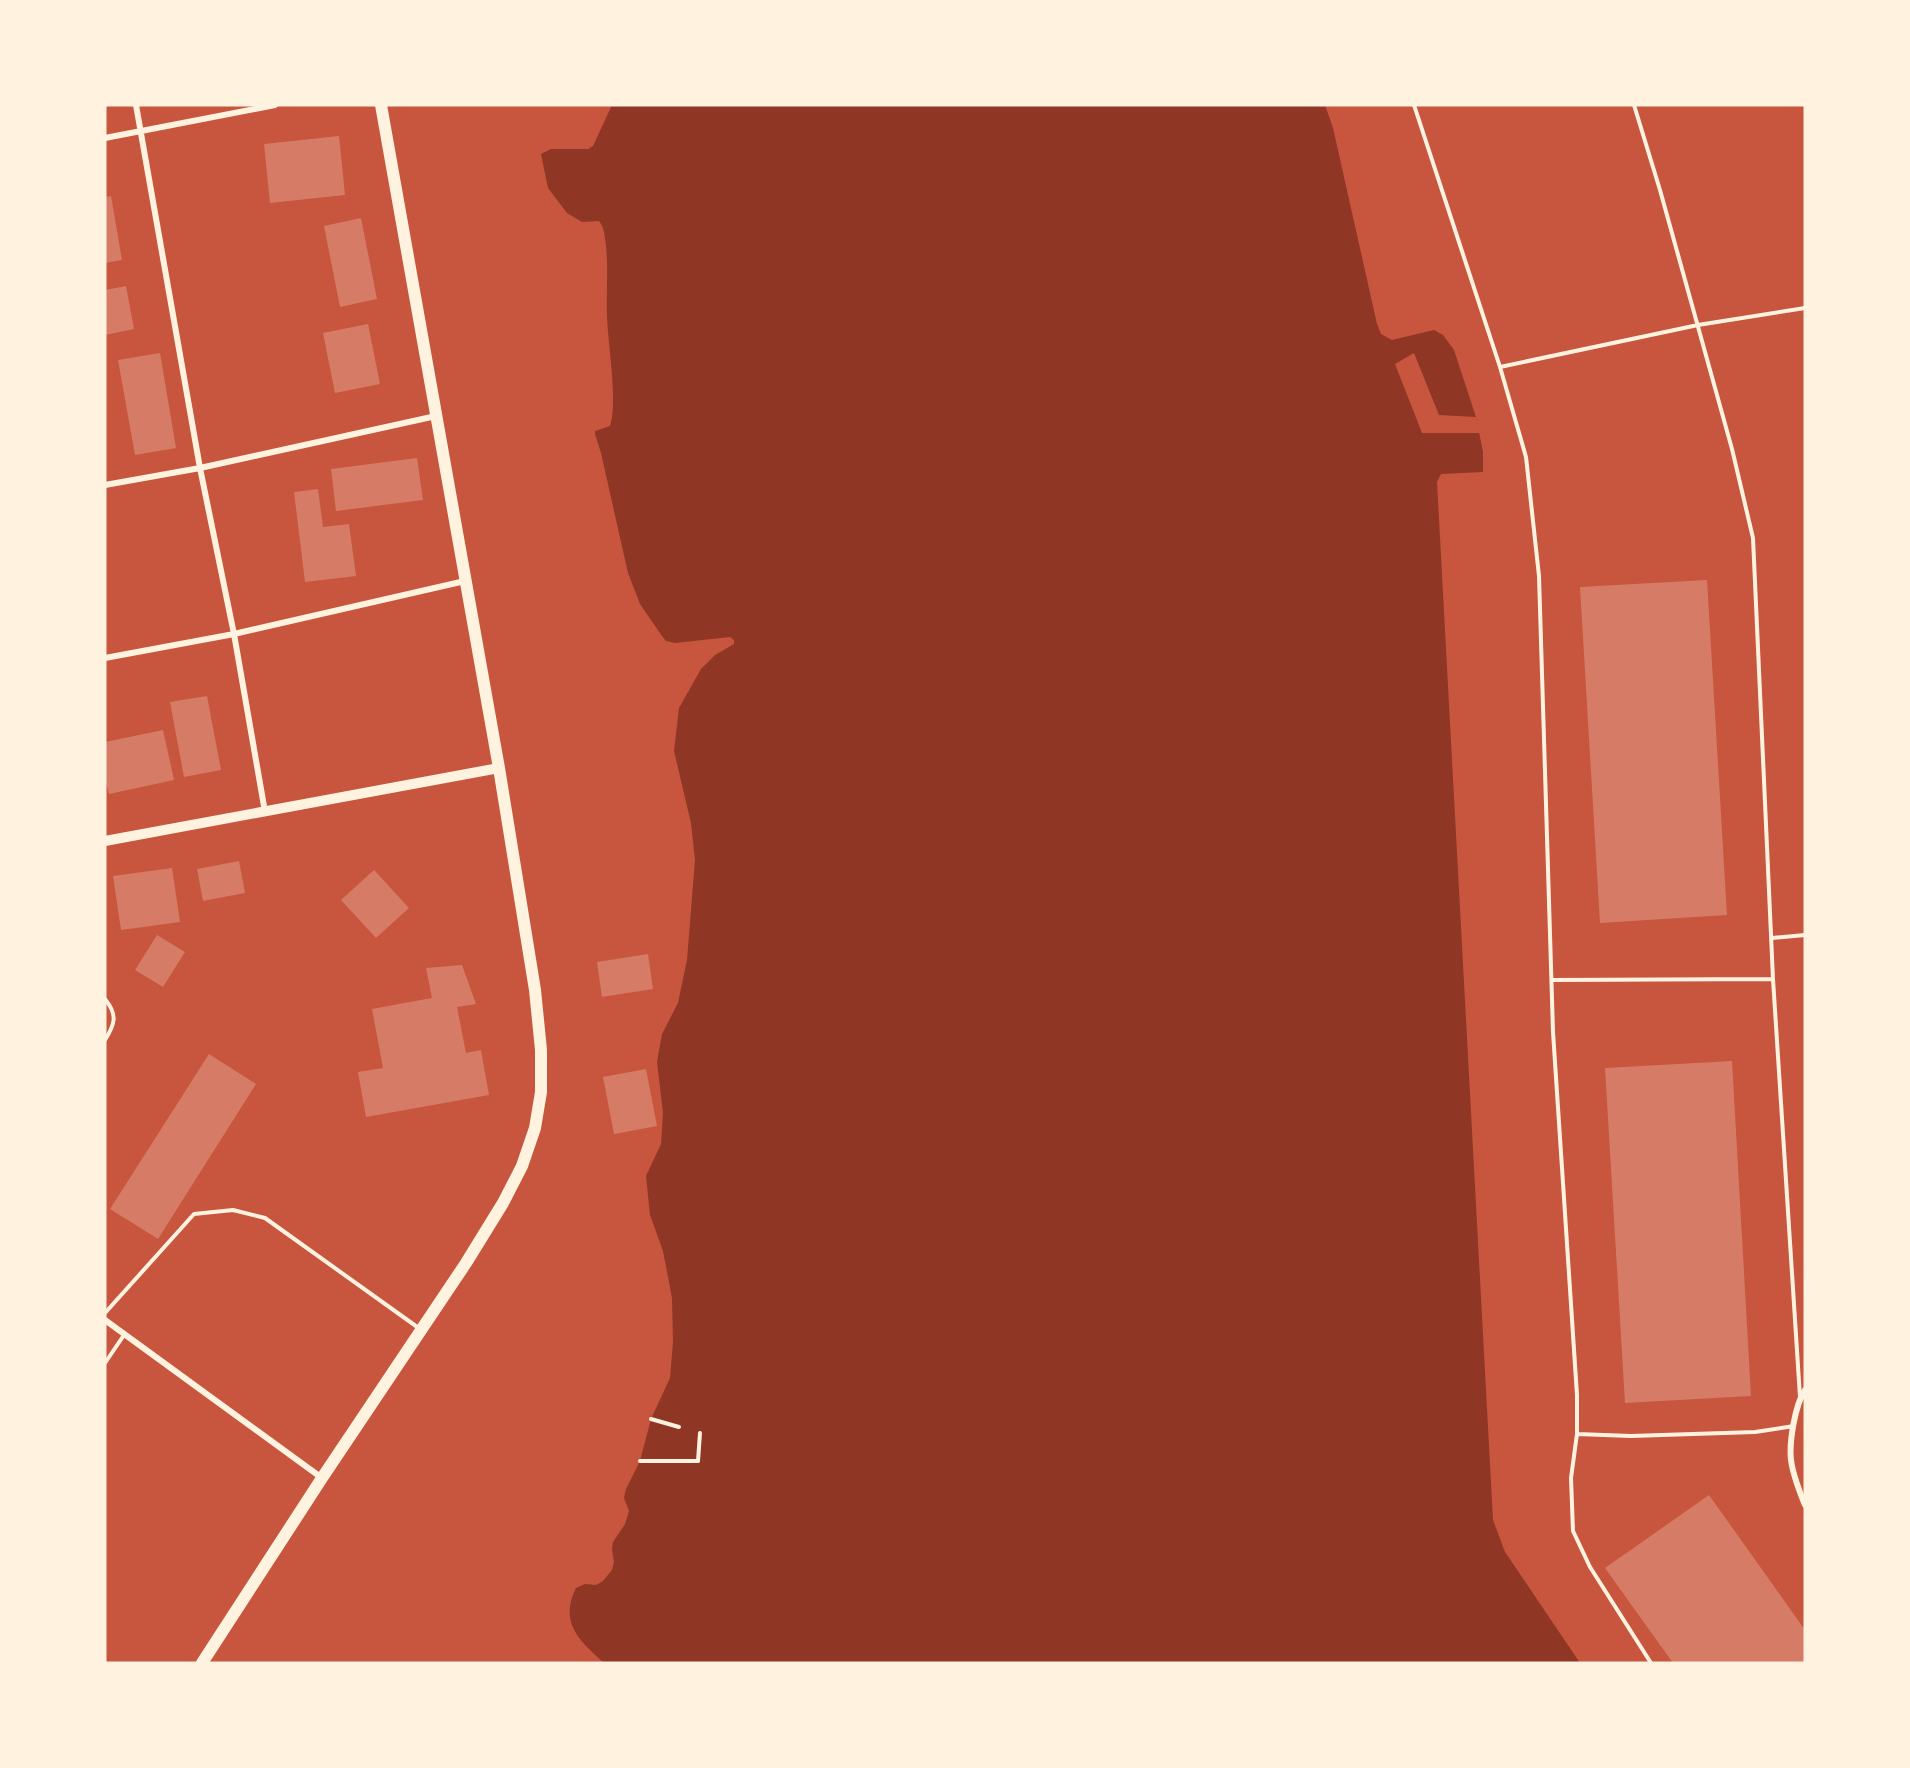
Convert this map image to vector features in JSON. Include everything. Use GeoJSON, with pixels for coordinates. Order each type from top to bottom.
{"type":"FeatureCollection","features":[{"type":"Feature","properties":{"kind":"main road"},"geometry":{"type":"LineString","coordinates":[[202,1663],[321,1478],[422,1330],[496,1213],[522,1166],[535,1128],[541,1092],[542,1050],[535,990],[499,768],[381,105]]}},
{"type":"Feature","properties":{"kind":"street"},"geometry":{"type":"LineString","coordinates":[[136,105],[200,468],[234,634],[265,812]]}},
{"type":"Feature","properties":{"kind":"street"},"geometry":{"type":"LineString","coordinates":[[105,138],[276,105]]}},
{"type":"Feature","properties":{"kind":"street"},"geometry":{"type":"LineString","coordinates":[[105,485],[200,468],[436,416]]}},
{"type":"Feature","properties":{"kind":"street"},"geometry":{"type":"LineString","coordinates":[[105,658],[234,634],[466,581]]}},
{"type":"Feature","properties":{"kind":"street"},"geometry":{"type":"LineString","coordinates":[[105,841],[499,768]]}},
{"type":"Feature","properties":{"kind":"street"},"geometry":{"type":"LineString","coordinates":[[105,1320],[321,1478]]}},
{"type":"Feature","properties":{"kind":"street"},"geometry":{"type":"LineString","coordinates":[[1805,1390],[1800,1397],[1794,1426],[1791,1458],[1796,1484],[1805,1505]]}},
{"type":"Feature","properties":{"kind":"lane"},"geometry":{"type":"LineString","coordinates":[[1414,105],[1500,367],[1526,457],[1539,576],[1553,1032],[1577,1395],[1577,1434],[1571,1478],[1573,1531],[1590,1567],[1651,1663]]}},
{"type":"Feature","properties":{"kind":"lane"},"geometry":{"type":"LineString","coordinates":[[1634,105],[1698,325],[1732,449],[1753,538],[1773,979],[1800,1397]]}},
{"type":"Feature","properties":{"kind":"lane"},"geometry":{"type":"LineString","coordinates":[[1500,367],[1698,325],[1805,308]]}},
{"type":"Feature","properties":{"kind":"lane"},"geometry":{"type":"LineString","coordinates":[[1772,938],[1805,935]]}},
{"type":"Feature","properties":{"kind":"lane"},"geometry":{"type":"LineString","coordinates":[[1552,980],[1773,979]]}},
{"type":"Feature","properties":{"kind":"lane"},"geometry":{"type":"LineString","coordinates":[[105,999],[112,1008],[114,1026],[105,1040]]}},
{"type":"Feature","properties":{"kind":"lane"},"geometry":{"type":"LineString","coordinates":[[105,1312],[194,1214],[233,1210],[265,1218],[422,1330]]}},
{"type":"Feature","properties":{"kind":"lane"},"geometry":{"type":"LineString","coordinates":[[105,1363],[125,1334]]}},
{"type":"Feature","properties":{"kind":"lane"},"geometry":{"type":"LineString","coordinates":[[1577,1434],[1631,1436],[1744,1432],[1794,1426]]}},
{"type":"Feature","properties":{"kind":"path"},"geometry":{"type":"LineString","coordinates":[[651,1419],[680,1427]]}},
{"type":"Feature","properties":{"kind":"path"},"geometry":{"type":"LineString","coordinates":[[640,1461],[698,1461],[699,1433]]}},
{"type":"Feature","properties":{"kind":"shaded area"},"geometry":{"type":"Polygon","coordinates":[[[612,105],[1325,105],[1333,128],[1381,334],[1392,340],[1434,330],[1443,335],[1454,350],[1476,417],[1483,452],[1483,472],[1441,474],[1437,482],[1493,1520],[1505,1552],[1580,1663],[604,1663],[574,1630],[570,1611],[571,1600],[576,1588],[585,1584],[596,1585],[603,1581],[612,1570],[613,1542],[625,1524],[629,1511],[624,1498],[626,1489],[640,1461],[651,1419],[670,1378],[673,1342],[672,1298],[663,1251],[650,1215],[646,1176],[661,1144],[663,1113],[657,1062],[662,1034],[678,1003],[687,960],[695,860],[691,823],[674,751],[679,708],[701,669],[715,655],[734,644],[734,640],[730,637],[675,643],[666,641],[640,604],[628,573],[595,434],[595,431],[610,426],[613,402],[604,233],[599,221],[582,222],[567,213],[548,188],[541,154],[551,149],[588,149],[593,146],[612,105]]]}},
{"type":"Feature","properties":{"kind":"pier"},"geometry":{"type":"Polygon","coordinates":[[[1414,353],[1439,415],[1476,417],[1480,433],[1422,433],[1395,364],[1414,353]]]}},
{"type":"Feature","properties":{"kind":"building"},"geometry":{"type":"Polygon","coordinates":[[[339,136],[345,195],[270,203],[264,144],[339,136]]]}},
{"type":"Feature","properties":{"kind":"building"},"geometry":{"type":"Polygon","coordinates":[[[111,196],[122,260],[105,263],[105,197],[111,196]]]}},
{"type":"Feature","properties":{"kind":"building"},"geometry":{"type":"Polygon","coordinates":[[[361,218],[377,299],[340,307],[324,226],[361,218]]]}},
{"type":"Feature","properties":{"kind":"building"},"geometry":{"type":"Polygon","coordinates":[[[126,286],[134,329],[105,335],[105,290],[126,286]]]}},
{"type":"Feature","properties":{"kind":"building"},"geometry":{"type":"Polygon","coordinates":[[[368,324],[380,384],[335,393],[323,333],[368,324]]]}},
{"type":"Feature","properties":{"kind":"building"},"geometry":{"type":"Polygon","coordinates":[[[160,353],[176,448],[135,455],[118,360],[160,353]]]}},
{"type":"Feature","properties":{"kind":"building"},"geometry":{"type":"Polygon","coordinates":[[[417,458],[423,500],[336,511],[331,469],[417,458]]]}},
{"type":"Feature","properties":{"kind":"building"},"geometry":{"type":"Polygon","coordinates":[[[318,489],[323,527],[349,524],[356,576],[305,582],[294,492],[318,489]]]}},
{"type":"Feature","properties":{"kind":"building"},"geometry":{"type":"Polygon","coordinates":[[[1707,580],[1727,915],[1600,923],[1580,587],[1707,580]]]}},
{"type":"Feature","properties":{"kind":"building"},"geometry":{"type":"Polygon","coordinates":[[[207,696],[221,770],[184,777],[170,702],[207,696]]]}},
{"type":"Feature","properties":{"kind":"building"},"geometry":{"type":"Polygon","coordinates":[[[163,730],[174,780],[109,794],[105,778],[105,742],[163,730]]]}},
{"type":"Feature","properties":{"kind":"building"},"geometry":{"type":"Polygon","coordinates":[[[239,861],[245,893],[203,901],[197,869],[239,861]]]}},
{"type":"Feature","properties":{"kind":"building"},"geometry":{"type":"Polygon","coordinates":[[[172,868],[180,922],[121,930],[113,876],[172,868]]]}},
{"type":"Feature","properties":{"kind":"building"},"geometry":{"type":"Polygon","coordinates":[[[374,870],[409,908],[376,938],[341,900],[374,870]]]}},
{"type":"Feature","properties":{"kind":"building"},"geometry":{"type":"Polygon","coordinates":[[[157,935],[185,952],[163,987],[135,970],[157,935]]]}},
{"type":"Feature","properties":{"kind":"building"},"geometry":{"type":"Polygon","coordinates":[[[648,954],[653,989],[602,997],[597,962],[648,954]]]}},
{"type":"Feature","properties":{"kind":"building"},"geometry":{"type":"Polygon","coordinates":[[[462,965],[476,1004],[457,1007],[466,1053],[481,1050],[489,1095],[366,1117],[358,1072],[383,1068],[372,1009],[432,998],[426,968],[462,965]]]}},
{"type":"Feature","properties":{"kind":"building"},"geometry":{"type":"Polygon","coordinates":[[[209,1054],[256,1084],[158,1239],[110,1209],[209,1054]]]}},
{"type":"Feature","properties":{"kind":"building"},"geometry":{"type":"Polygon","coordinates":[[[1732,1061],[1751,1396],[1625,1403],[1605,1068],[1732,1061]]]}},
{"type":"Feature","properties":{"kind":"building"},"geometry":{"type":"Polygon","coordinates":[[[646,1069],[657,1126],[614,1134],[603,1077],[646,1069]]]}},
{"type":"Feature","properties":{"kind":"building"},"geometry":{"type":"Polygon","coordinates":[[[1709,1495],[1805,1630],[1805,1663],[1673,1663],[1605,1568],[1709,1495]]]}}]}
